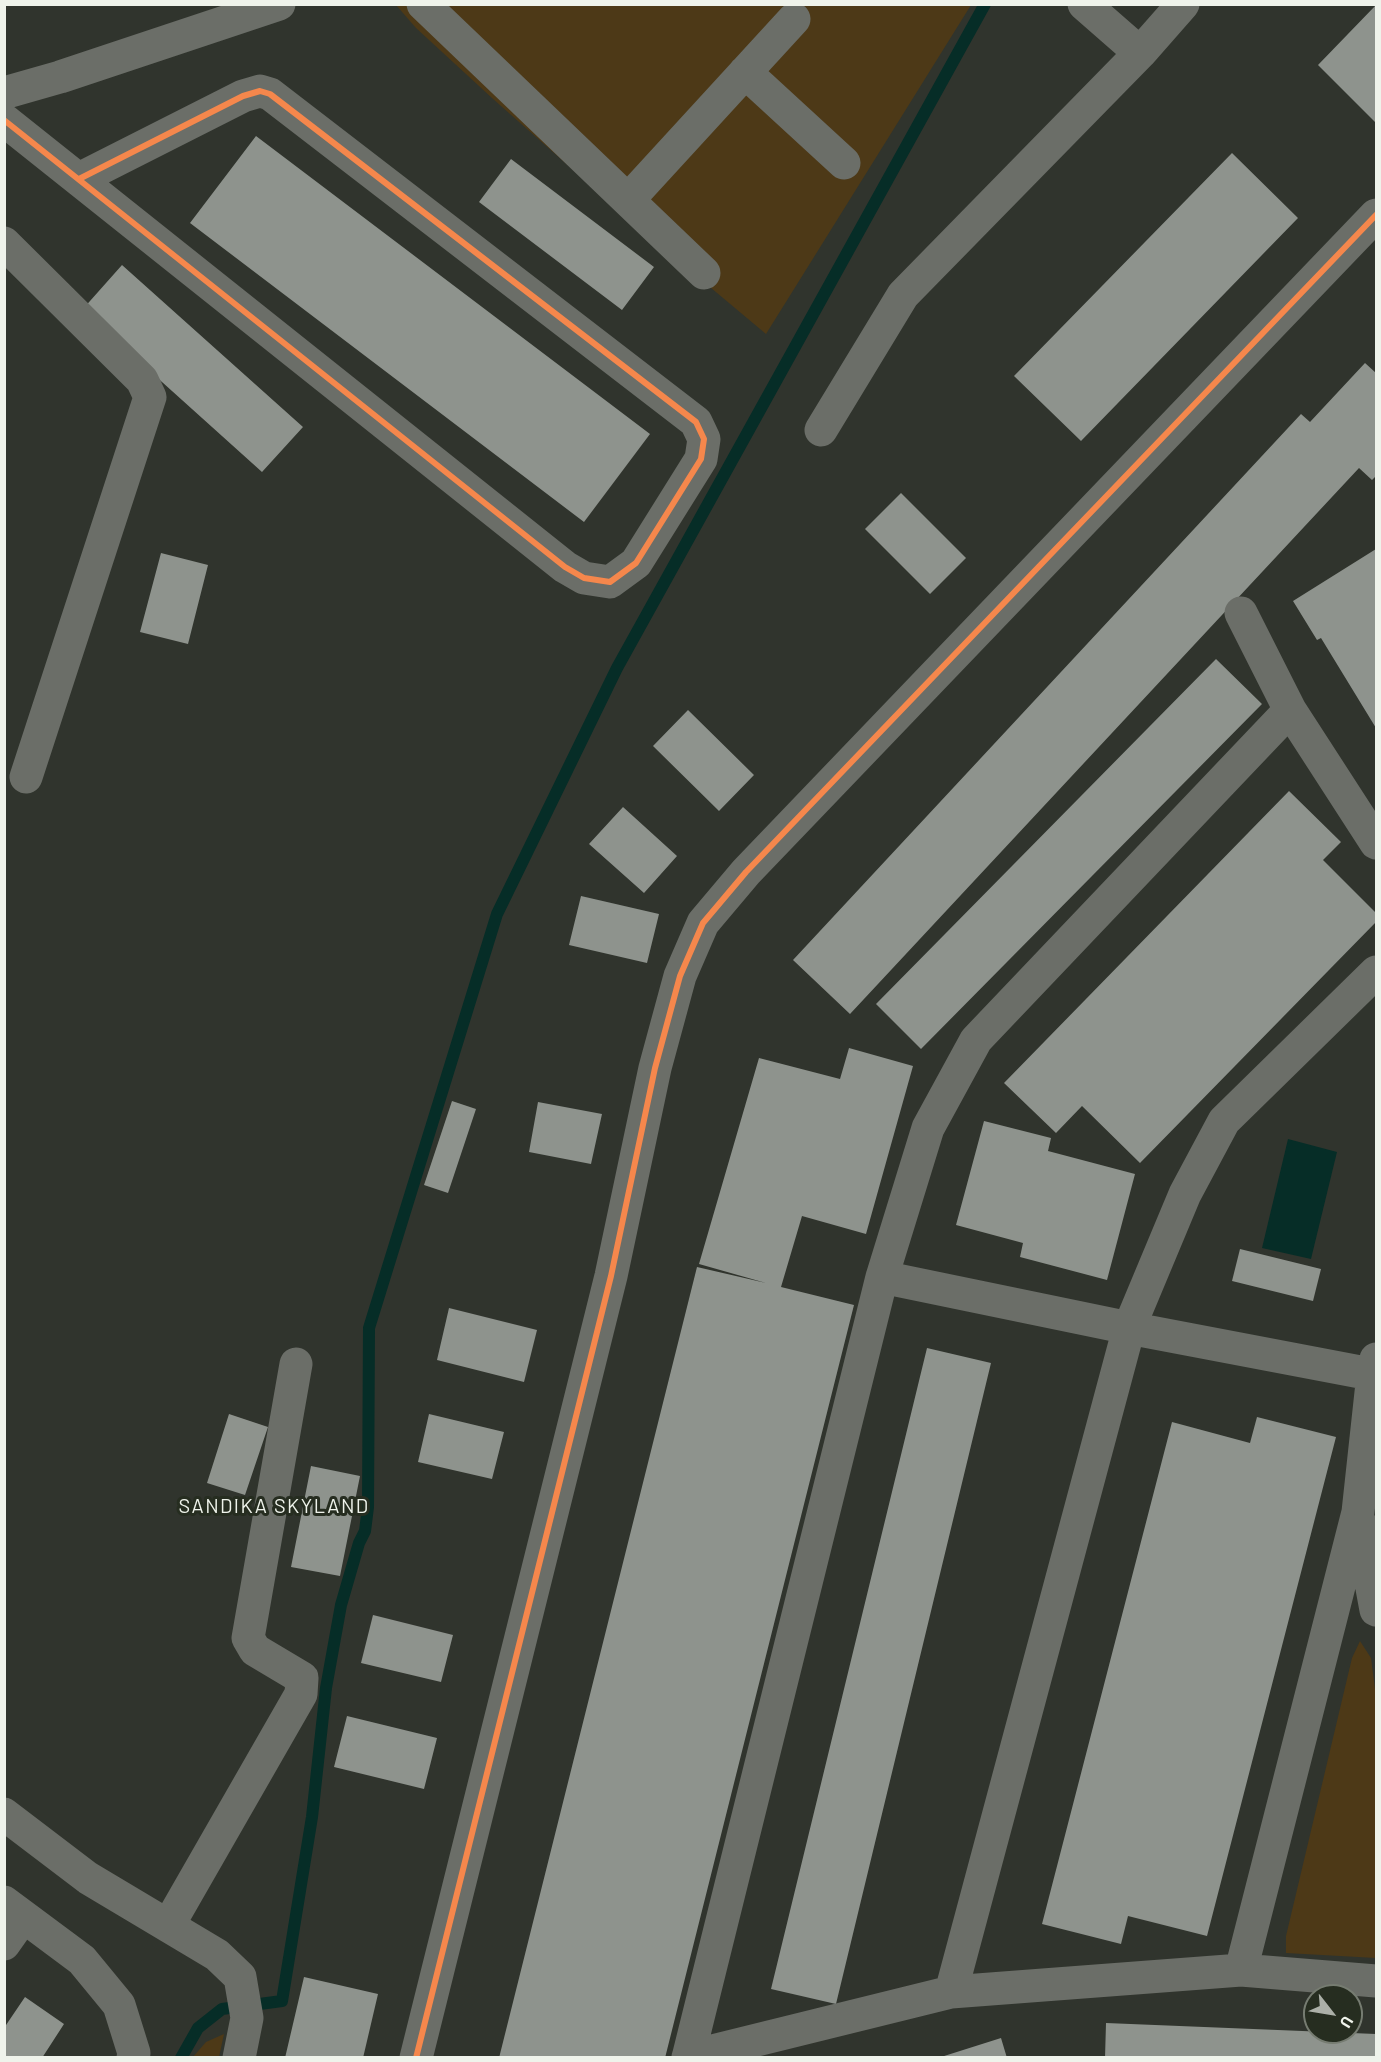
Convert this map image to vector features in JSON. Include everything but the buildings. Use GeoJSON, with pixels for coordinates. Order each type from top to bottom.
{"type":"FeatureCollection","features":[{"type":"Feature","properties":{"kind":"street"},"geometry":{"type":"LineString","coordinates":[[4,93],[60,77],[279,4]]}},
{"type":"Feature","properties":{"kind":"street"},"geometry":{"type":"LineString","coordinates":[[423,4],[704,273]]}},
{"type":"Feature","properties":{"kind":"street"},"geometry":{"type":"LineString","coordinates":[[1084,4],[1140,53]]}},
{"type":"Feature","properties":{"kind":"street"},"geometry":{"type":"LineString","coordinates":[[821,430],[903,295],[1140,53],[1183,4]]}},
{"type":"Feature","properties":{"kind":"street"},"geometry":{"type":"LineString","coordinates":[[628,200],[794,19]]}},
{"type":"Feature","properties":{"kind":"street"},"geometry":{"type":"LineString","coordinates":[[745,72],[844,163]]}},
{"type":"Feature","properties":{"kind":"street"},"geometry":{"type":"LineString","coordinates":[[4,120],[78,179],[565,567],[584,578],[610,582],[636,564],[701,459],[704,439],[696,422],[270,94],[260,91],[243,96],[78,179]]}},
{"type":"Feature","properties":{"kind":"street"},"geometry":{"type":"LineString","coordinates":[[416,2058],[611,1276],[655,1068],[680,976],[703,923],[754,863],[1376,217]]}},
{"type":"Feature","properties":{"kind":"street"},"geometry":{"type":"LineString","coordinates":[[4,243],[142,380],[150,397],[26,777]]}},
{"type":"Feature","properties":{"kind":"street"},"geometry":{"type":"LineString","coordinates":[[1240,614],[1290,710],[1377,843]]}},
{"type":"Feature","properties":{"kind":"street"},"geometry":{"type":"LineString","coordinates":[[1290,710],[976,1040],[928,1128],[882,1277],[688,2057],[951,1992],[1241,1970],[1377,1981]]}},
{"type":"Feature","properties":{"kind":"street"},"geometry":{"type":"LineString","coordinates":[[951,1992],[1129,1328],[1185,1194],[1224,1121],[1377,972]]}},
{"type":"Feature","properties":{"kind":"street"},"geometry":{"type":"LineString","coordinates":[[882,1277],[1129,1328],[1375,1369],[1359,1512],[1241,1970]]}},
{"type":"Feature","properties":{"kind":"street"},"geometry":{"type":"LineString","coordinates":[[168,1926],[301,1694],[302,1678],[255,1650],[249,1638],[296,1364]]}},
{"type":"Feature","properties":{"kind":"street"},"geometry":{"type":"LineString","coordinates":[[1359,1512],[1377,1610]]}},
{"type":"Feature","properties":{"kind":"street"},"geometry":{"type":"LineString","coordinates":[[4,1814],[88,1878],[216,1955],[240,1977],[247,2018],[239,2058]]}},
{"type":"Feature","properties":{"kind":"street"},"geometry":{"type":"LineString","coordinates":[[4,1944],[14,1910],[82,1960],[120,2005],[134,2053],[133,2058]]}},
{"type":"Feature","properties":{"kind":"shaded area"},"geometry":{"type":"Polygon","coordinates":[[[396,5],[971,5],[766,334],[624,215],[492,98],[416,28],[396,5]]]}},
{"type":"Feature","properties":{"kind":"shaded area"},"geometry":{"type":"Polygon","coordinates":[[[1360,1641],[1371,1658],[1376,1697],[1376,1958],[1286,1953],[1286,1936],[1352,1658],[1360,1641]]]}},
{"type":"Feature","properties":{"kind":"shaded area"},"geometry":{"type":"Polygon","coordinates":[[[224,2034],[219,2057],[193,2057],[206,2042],[224,2034]]]}},
{"type":"Feature","properties":{"kind":"water"},"geometry":{"type":"Polygon","coordinates":[[[1288,1139],[1337,1152],[1311,1259],[1262,1248],[1288,1139]]]}},
{"type":"Feature","properties":{"kind":"waterway"},"geometry":{"type":"LineString","coordinates":[[181,2058],[198,2028],[222,2009],[282,2001],[312,1817],[326,1688],[341,1605],[359,1543],[365,1531],[368,1507],[369,1328],[497,914],[617,668],[985,4]]}},
{"type":"Feature","properties":{"kind":"cycle path"},"geometry":{"type":"LineString","coordinates":[[4,120],[565,567],[584,578],[610,582],[636,563],[701,459],[704,439],[696,422],[270,94],[260,91],[243,96],[79,179]]}},
{"type":"Feature","properties":{"kind":"cycle path"},"geometry":{"type":"LineString","coordinates":[[416,2058],[611,1276],[655,1068],[680,976],[703,923],[746,872],[1376,215]]}},
{"type":"Feature","properties":{"kind":"district","name":"SANDIKA SKYLAND"},"geometry":{"type":"Point","coordinates":[274,1506]}}]}
